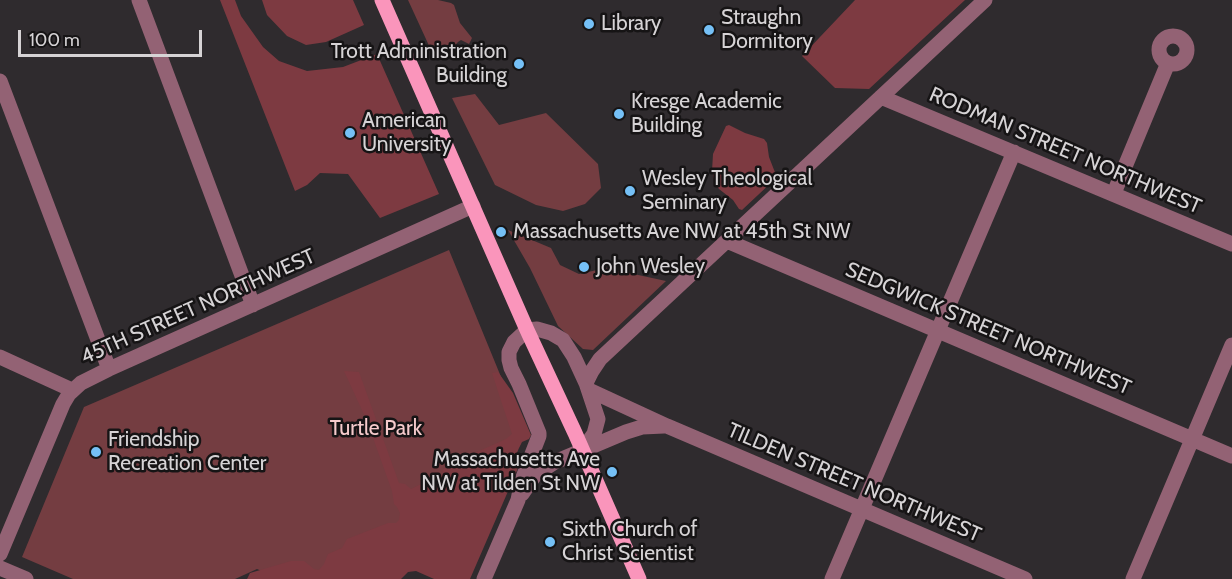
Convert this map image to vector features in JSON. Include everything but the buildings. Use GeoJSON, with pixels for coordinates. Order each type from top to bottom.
{"type":"FeatureCollection","features":[{"type":"Feature","properties":{"kind":"main road"},"geometry":{"type":"LineString","coordinates":[[382,0],[639,579]]}},
{"type":"Feature","properties":{"kind":"street"},"geometry":{"type":"LineString","coordinates":[[139,0],[253,305]]}},
{"type":"Feature","properties":{"kind":"street"},"geometry":{"type":"LineString","coordinates":[[587,386],[592,371],[600,360],[985,0]]}},
{"type":"Feature","properties":{"kind":"street"},"geometry":{"type":"LineString","coordinates":[[1114,193],[1168,63]]}},
{"type":"Feature","properties":{"kind":"street"},"geometry":{"type":"LineString","coordinates":[[0,81],[108,369]]}},
{"type":"Feature","properties":{"kind":"street","name":"RODMAN STREET NORTHWEST"},"geometry":{"type":"LineString","coordinates":[[881,97],[1232,244]]}},
{"type":"Feature","properties":{"kind":"street"},"geometry":{"type":"LineString","coordinates":[[832,579],[1014,152]]}},
{"type":"Feature","properties":{"kind":"street","name":"45TH STREET NORTHWEST"},"geometry":{"type":"LineString","coordinates":[[0,554],[63,404],[72,390],[84,381],[473,206]]}},
{"type":"Feature","properties":{"kind":"street","name":"SEDGWICK STREET NORTHWEST"},"geometry":{"type":"LineString","coordinates":[[727,241],[1232,456]]}},
{"type":"Feature","properties":{"kind":"street"},"geometry":{"type":"LineString","coordinates":[[484,579],[518,500],[522,480],[539,436],[508,360],[510,347],[527,330],[537,329],[551,333],[563,340],[574,357],[598,414],[598,424],[594,435],[582,450]]}},
{"type":"Feature","properties":{"kind":"street"},"geometry":{"type":"LineString","coordinates":[[1133,579],[1232,345]]}},
{"type":"Feature","properties":{"kind":"street"},"geometry":{"type":"LineString","coordinates":[[0,357],[72,390]]}},
{"type":"Feature","properties":{"kind":"street"},"geometry":{"type":"LineString","coordinates":[[574,357],[600,360]]}},
{"type":"Feature","properties":{"kind":"street","name":"TILDEN STREET NORTHWEST"},"geometry":{"type":"LineString","coordinates":[[587,386],[667,426],[1025,579]]}},
{"type":"Feature","properties":{"kind":"street","name":"TILDEN STREET NORTHWEST"},"geometry":{"type":"LineString","coordinates":[[518,500],[535,475],[550,464],[626,432],[642,427],[667,426]]}},
{"type":"Feature","properties":{"kind":"street"},"geometry":{"type":"LineString","coordinates":[[0,568],[26,579]]}},
{"type":"Feature","properties":{"kind":"green space"},"geometry":{"type":"Polygon","coordinates":[[[220,0],[235,0],[241,16],[263,47],[279,61],[307,71],[343,67],[377,54],[439,194],[380,218],[348,174],[320,173],[307,185],[295,191],[220,0]]]}},
{"type":"Feature","properties":{"kind":"green space"},"geometry":{"type":"Polygon","coordinates":[[[262,0],[353,0],[364,25],[326,42],[306,45],[287,36],[267,15],[262,0]]]}},
{"type":"Feature","properties":{"kind":"green space"},"geometry":{"type":"Polygon","coordinates":[[[408,0],[438,0],[454,5],[460,23],[472,38],[469,44],[461,40],[448,53],[435,55],[408,0]]]}},
{"type":"Feature","properties":{"kind":"green space"},"geometry":{"type":"Polygon","coordinates":[[[855,0],[965,0],[869,89],[835,88],[802,56],[855,0]]]}},
{"type":"Feature","properties":{"kind":"green space"},"geometry":{"type":"Polygon","coordinates":[[[475,94],[499,125],[546,113],[598,164],[601,188],[585,204],[563,211],[536,205],[495,185],[452,98],[475,94]]]}},
{"type":"Feature","properties":{"kind":"green space"},"geometry":{"type":"Polygon","coordinates":[[[729,125],[764,139],[776,175],[774,180],[742,210],[719,189],[712,171],[713,154],[726,126],[729,125]]]}},
{"type":"Feature","properties":{"kind":"green space"},"geometry":{"type":"Polygon","coordinates":[[[508,230],[551,248],[560,265],[579,274],[606,268],[666,281],[593,350],[583,349],[558,326],[530,268],[508,230]]]}},
{"type":"Feature","properties":{"kind":"green space","name":"Turtle Park"},"geometry":{"type":"Polygon","coordinates":[[[449,250],[524,433],[404,562],[280,579],[257,569],[235,579],[73,579],[22,557],[84,407],[449,250]]]}},
{"type":"Feature","properties":{"kind":"green space"},"geometry":{"type":"Polygon","coordinates":[[[344,371],[359,372],[399,483],[411,489],[425,482],[439,486],[447,483],[442,470],[512,434],[492,373],[498,372],[513,393],[531,435],[529,439],[522,442],[516,455],[522,459],[470,579],[434,579],[416,571],[408,572],[401,579],[247,579],[250,573],[291,561],[304,561],[319,570],[328,554],[342,548],[347,539],[399,520],[400,513],[394,504],[392,491],[367,421],[344,371]]]}},
{"type":"Feature","properties":{"kind":"place","name":"Library"},"geometry":{"type":"Point","coordinates":[589,24]}},
{"type":"Feature","properties":{"kind":"place","name":"Straughn Dormitory"},"geometry":{"type":"Point","coordinates":[709,30]}},
{"type":"Feature","properties":{"kind":"place","name":"Trott Administration Building"},"geometry":{"type":"Point","coordinates":[519,64]}},
{"type":"Feature","properties":{"kind":"place","name":"Kresge Academic Building"},"geometry":{"type":"Point","coordinates":[619,114]}},
{"type":"Feature","properties":{"kind":"place","name":"American University"},"geometry":{"type":"Point","coordinates":[350,133]}},
{"type":"Feature","properties":{"kind":"place","name":"Wesley Theological Seminary"},"geometry":{"type":"Point","coordinates":[630,191]}},
{"type":"Feature","properties":{"kind":"place","name":"Massachusetts Ave NW at 45th St NW"},"geometry":{"type":"Point","coordinates":[501,232]}},
{"type":"Feature","properties":{"kind":"place","name":"John Wesley"},"geometry":{"type":"Point","coordinates":[584,267]}},
{"type":"Feature","properties":{"kind":"place","name":"Friendship Recreation Center"},"geometry":{"type":"Point","coordinates":[96,452]}},
{"type":"Feature","properties":{"kind":"place","name":"Massachusetts Ave NW at Tilden St NW"},"geometry":{"type":"Point","coordinates":[612,472]}},
{"type":"Feature","properties":{"kind":"place","name":"Sixth Church of Christ Scientist"},"geometry":{"type":"Point","coordinates":[550,542]}}]}
